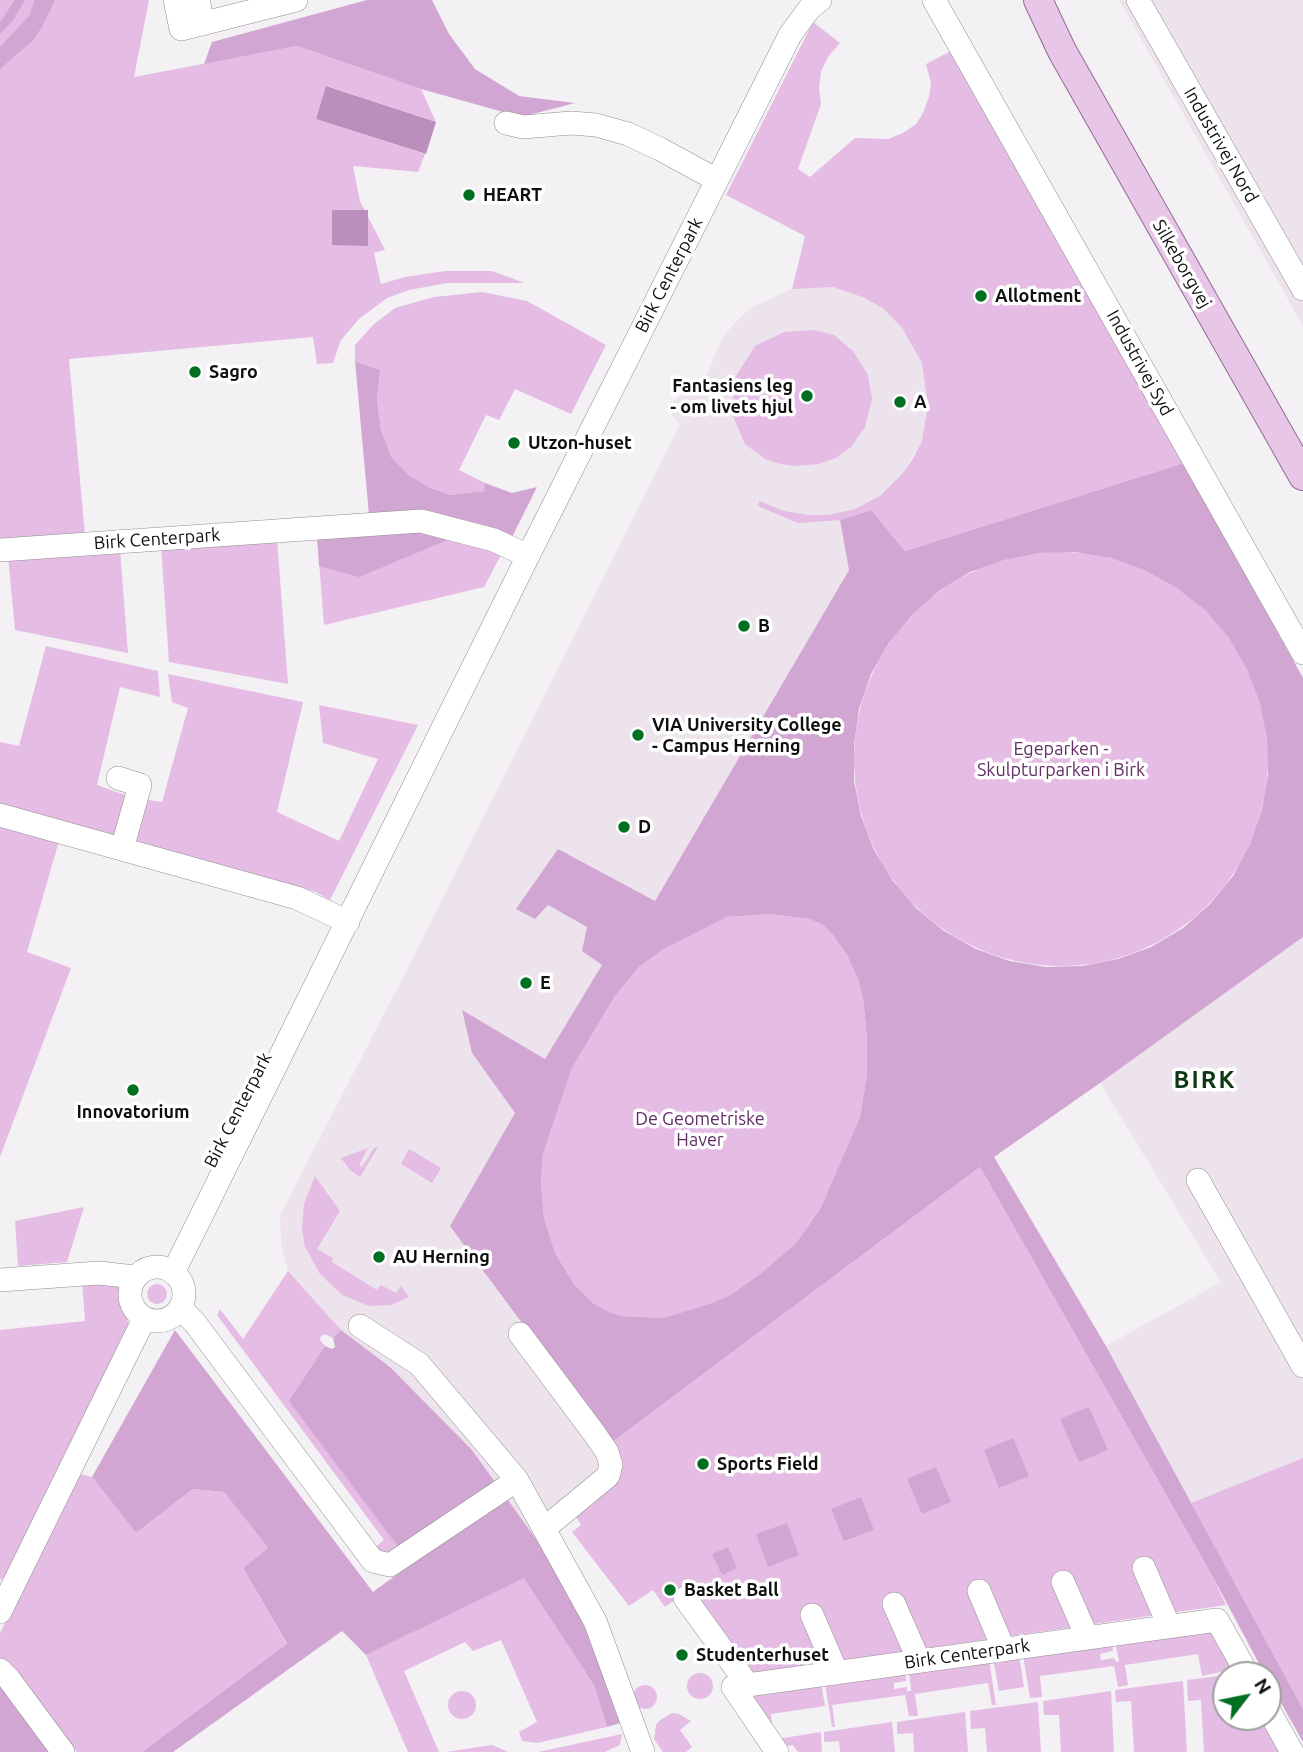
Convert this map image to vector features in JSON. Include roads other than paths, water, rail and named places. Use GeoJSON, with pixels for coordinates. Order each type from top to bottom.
{"type":"FeatureCollection","features":[{"type":"Feature","properties":{"kind":"main road","name":"Silkeborgvej"},"geometry":{"type":"LineString","coordinates":[[1026,0],[1062,51]]}},
{"type":"Feature","properties":{"kind":"main road","name":"Silkeborgvej"},"geometry":{"type":"LineString","coordinates":[[1038,0],[1062,51],[1303,476]]}},
{"type":"Feature","properties":{"kind":"street"},"geometry":{"type":"LineString","coordinates":[[175,0],[181,29],[205,18],[296,0]]}},
{"type":"Feature","properties":{"kind":"street"},"geometry":{"type":"LineString","coordinates":[[189,0],[205,18]]}},
{"type":"Feature","properties":{"kind":"street"},"geometry":{"type":"LineString","coordinates":[[198,0],[205,18]]}},
{"type":"Feature","properties":{"kind":"street","name":"Birk Centerpark"},"geometry":{"type":"LineString","coordinates":[[712,178],[781,26],[800,0]]}},
{"type":"Feature","properties":{"kind":"street","name":"Birk Centerpark"},"geometry":{"type":"LineString","coordinates":[[167,1270],[712,178],[790,36],[809,9],[820,0]]}},
{"type":"Feature","properties":{"kind":"street","name":"Industrivej Syd"},"geometry":{"type":"LineString","coordinates":[[934,0],[1303,653]]}},
{"type":"Feature","properties":{"kind":"street","name":"Industrivej Nord"},"geometry":{"type":"LineString","coordinates":[[1138,0],[1297,263],[1303,289]]}},
{"type":"Feature","properties":{"kind":"street"},"geometry":{"type":"LineString","coordinates":[[506,123],[523,127],[571,123],[596,125],[649,144],[712,178]]}},
{"type":"Feature","properties":{"kind":"street","name":"Birk Centerpark"},"geometry":{"type":"LineString","coordinates":[[0,550],[421,521],[494,540],[523,554]]}},
{"type":"Feature","properties":{"kind":"street"},"geometry":{"type":"LineString","coordinates":[[118,778],[140,785],[122,849]]}},
{"type":"Feature","properties":{"kind":"street"},"geometry":{"type":"LineString","coordinates":[[0,816],[297,898],[342,919]]}},
{"type":"Feature","properties":{"kind":"street"},"geometry":{"type":"LineString","coordinates":[[1198,1180],[1303,1366]]}},
{"type":"Feature","properties":{"kind":"street"},"geometry":{"type":"LineString","coordinates":[[167,1270],[180,1280],[184,1289],[180,1308],[164,1321],[144,1319],[135,1311],[130,1300],[130,1288],[135,1277],[142,1271],[167,1270]]}},
{"type":"Feature","properties":{"kind":"street"},"geometry":{"type":"LineString","coordinates":[[0,1275],[99,1273],[135,1277]]}},
{"type":"Feature","properties":{"kind":"street"},"geometry":{"type":"LineString","coordinates":[[180,1308],[195,1323],[373,1561],[390,1565],[517,1480]]}},
{"type":"Feature","properties":{"kind":"street"},"geometry":{"type":"LineString","coordinates":[[0,1612],[144,1319]]}},
{"type":"Feature","properties":{"kind":"street"},"geometry":{"type":"LineString","coordinates":[[360,1326],[419,1364],[517,1480],[595,1621],[643,1752]]}},
{"type":"Feature","properties":{"kind":"street"},"geometry":{"type":"LineString","coordinates":[[520,1334],[594,1433],[607,1452],[611,1465],[608,1476],[545,1528]]}},
{"type":"Feature","properties":{"kind":"street"},"geometry":{"type":"LineString","coordinates":[[1144,1569],[1169,1626]]}},
{"type":"Feature","properties":{"kind":"street"},"geometry":{"type":"LineString","coordinates":[[1063,1582],[1087,1637]]}},
{"type":"Feature","properties":{"kind":"street"},"geometry":{"type":"LineString","coordinates":[[979,1591],[1004,1650]]}},
{"type":"Feature","properties":{"kind":"street"},"geometry":{"type":"LineString","coordinates":[[685,1598],[777,1752]]}},
{"type":"Feature","properties":{"kind":"street"},"geometry":{"type":"LineString","coordinates":[[894,1604],[919,1661]]}},
{"type":"Feature","properties":{"kind":"street"},"geometry":{"type":"LineString","coordinates":[[812,1615],[837,1673]]}},
{"type":"Feature","properties":{"kind":"street","name":"Birk Centerpark"},"geometry":{"type":"LineString","coordinates":[[740,1686],[1217,1620],[1240,1661]]}},
{"type":"Feature","properties":{"kind":"street"},"geometry":{"type":"LineString","coordinates":[[0,1670],[63,1752]]}},
{"type":"Feature","properties":{"kind":"street"},"geometry":{"type":"LineString","coordinates":[[1280,1731],[1292,1752]]}},
{"type":"Feature","properties":{"kind":"place","name":"HEART"},"geometry":{"type":"Point","coordinates":[469,195]}},
{"type":"Feature","properties":{"kind":"place","name":"Allotment"},"geometry":{"type":"Point","coordinates":[981,296]}},
{"type":"Feature","properties":{"kind":"place","name":"Sagro"},"geometry":{"type":"Point","coordinates":[195,372]}},
{"type":"Feature","properties":{"kind":"place","name":"Fantasiens leg - om livets hjul"},"geometry":{"type":"Point","coordinates":[807,396]}},
{"type":"Feature","properties":{"kind":"place","name":"A"},"geometry":{"type":"Point","coordinates":[900,402]}},
{"type":"Feature","properties":{"kind":"place","name":"Utzon-huset"},"geometry":{"type":"Point","coordinates":[514,443]}},
{"type":"Feature","properties":{"kind":"place","name":"B"},"geometry":{"type":"Point","coordinates":[744,626]}},
{"type":"Feature","properties":{"kind":"place","name":"VIA University College - Campus Herning"},"geometry":{"type":"Point","coordinates":[638,735]}},
{"type":"Feature","properties":{"kind":"place","name":"D"},"geometry":{"type":"Point","coordinates":[624,827]}},
{"type":"Feature","properties":{"kind":"place","name":"E"},"geometry":{"type":"Point","coordinates":[526,983]}},
{"type":"Feature","properties":{"kind":"place","name":"Innovatorium"},"geometry":{"type":"Point","coordinates":[133,1090]}},
{"type":"Feature","properties":{"kind":"place","name":"AU Herning"},"geometry":{"type":"Point","coordinates":[379,1257]}},
{"type":"Feature","properties":{"kind":"place","name":"Sports Field"},"geometry":{"type":"Point","coordinates":[703,1464]}},
{"type":"Feature","properties":{"kind":"place","name":"Basket Ball"},"geometry":{"type":"Point","coordinates":[670,1590]}},
{"type":"Feature","properties":{"kind":"place","name":"Studenterhuset"},"geometry":{"type":"Point","coordinates":[682,1655]}},
{"type":"Feature","properties":{"kind":"district","name":"BIRK"},"geometry":{"type":"Point","coordinates":[1205,1080]}},
{"type":"Feature","properties":{"kind":"park label","name":"Egeparken - Skulpturparken i Birk"},"geometry":{"type":"Point","coordinates":[1061,759]}},
{"type":"Feature","properties":{"kind":"park label","name":"De Geometriske Haver"},"geometry":{"type":"Point","coordinates":[700,1129]}}]}
